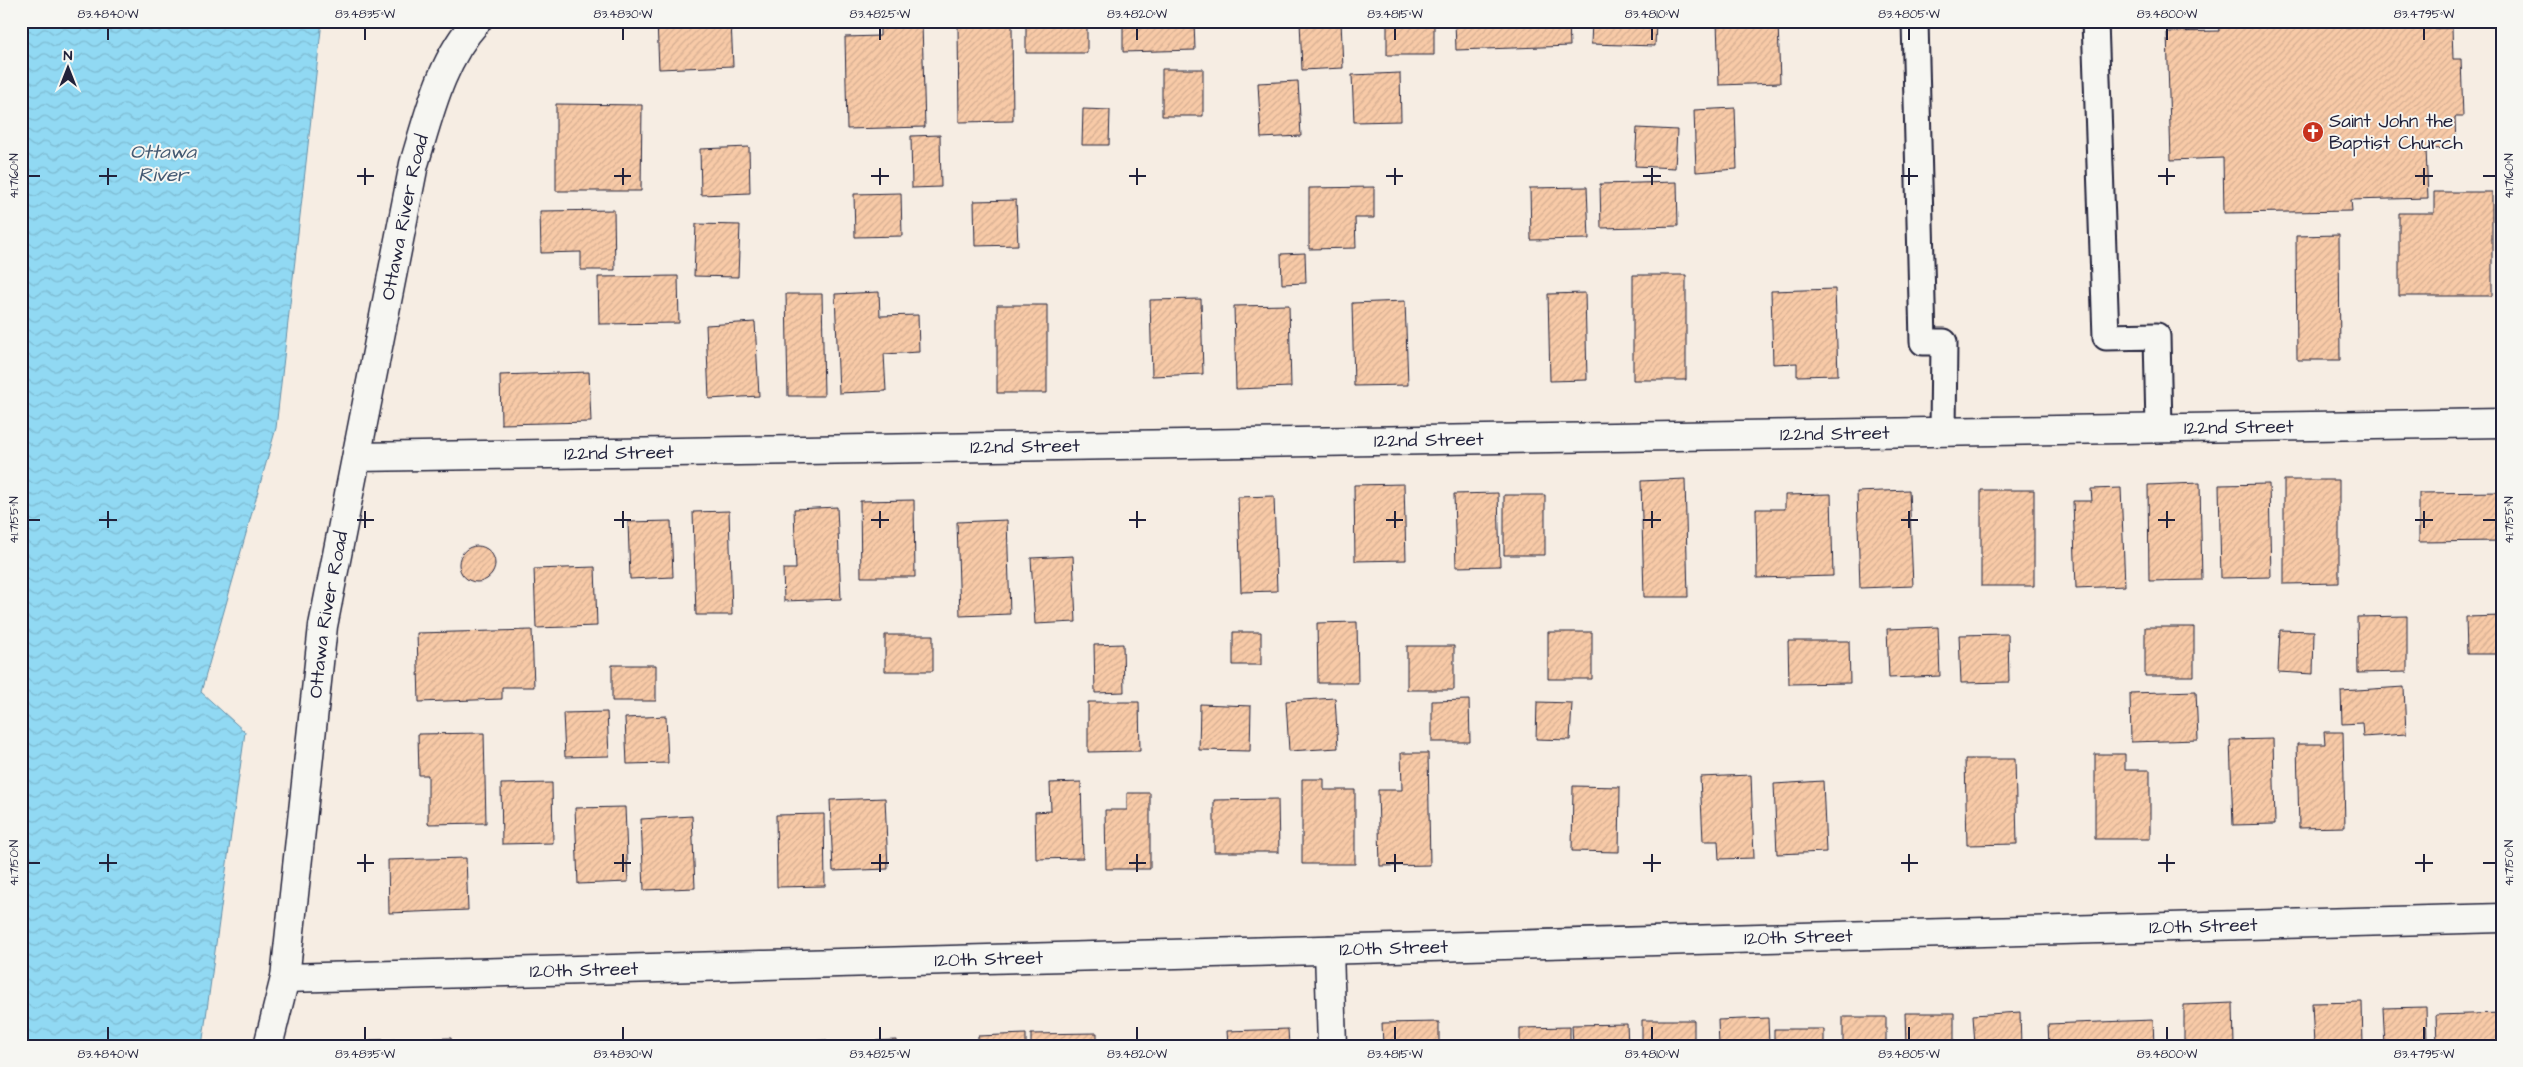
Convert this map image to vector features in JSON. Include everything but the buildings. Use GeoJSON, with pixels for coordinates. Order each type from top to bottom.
{"type":"FeatureCollection","features":[{"type":"Feature","properties":{"kind":"street","name":"Ottawa River Road"},"geometry":{"type":"LineString","coordinates":[[268,1046],[285,978],[323,626],[414,164],[435,94],[463,36],[477,21]]}},
{"type":"Feature","properties":{"kind":"street","name":"122nd Street"},"geometry":{"type":"LineString","coordinates":[[357,456],[2502,423]]}},
{"type":"Feature","properties":{"kind":"street","name":"120th Street"},"geometry":{"type":"LineString","coordinates":[[285,978],[2502,918]]}},
{"type":"Feature","properties":{"kind":"street"},"geometry":{"type":"LineString","coordinates":[[1329,950],[1332,1046]]}},
{"type":"Feature","properties":{"kind":"lane"},"geometry":{"type":"LineString","coordinates":[[1915,21],[1923,342],[1944,342],[1943,431]]}},
{"type":"Feature","properties":{"kind":"lane"},"geometry":{"type":"LineString","coordinates":[[2095,21],[2106,337],[2157,336],[2160,428]]}},
{"type":"Feature","properties":{"kind":"water","name":"Ottawa River"},"geometry":{"type":"Polygon","coordinates":[[[21,21],[322,21],[276,428],[201,692],[245,732],[202,1046],[21,1046],[21,21]]]}},
{"type":"Feature","properties":{"kind":"place","name":"Saint John the Baptist Church"},"geometry":{"type":"Point","coordinates":[2313,132]}}]}
